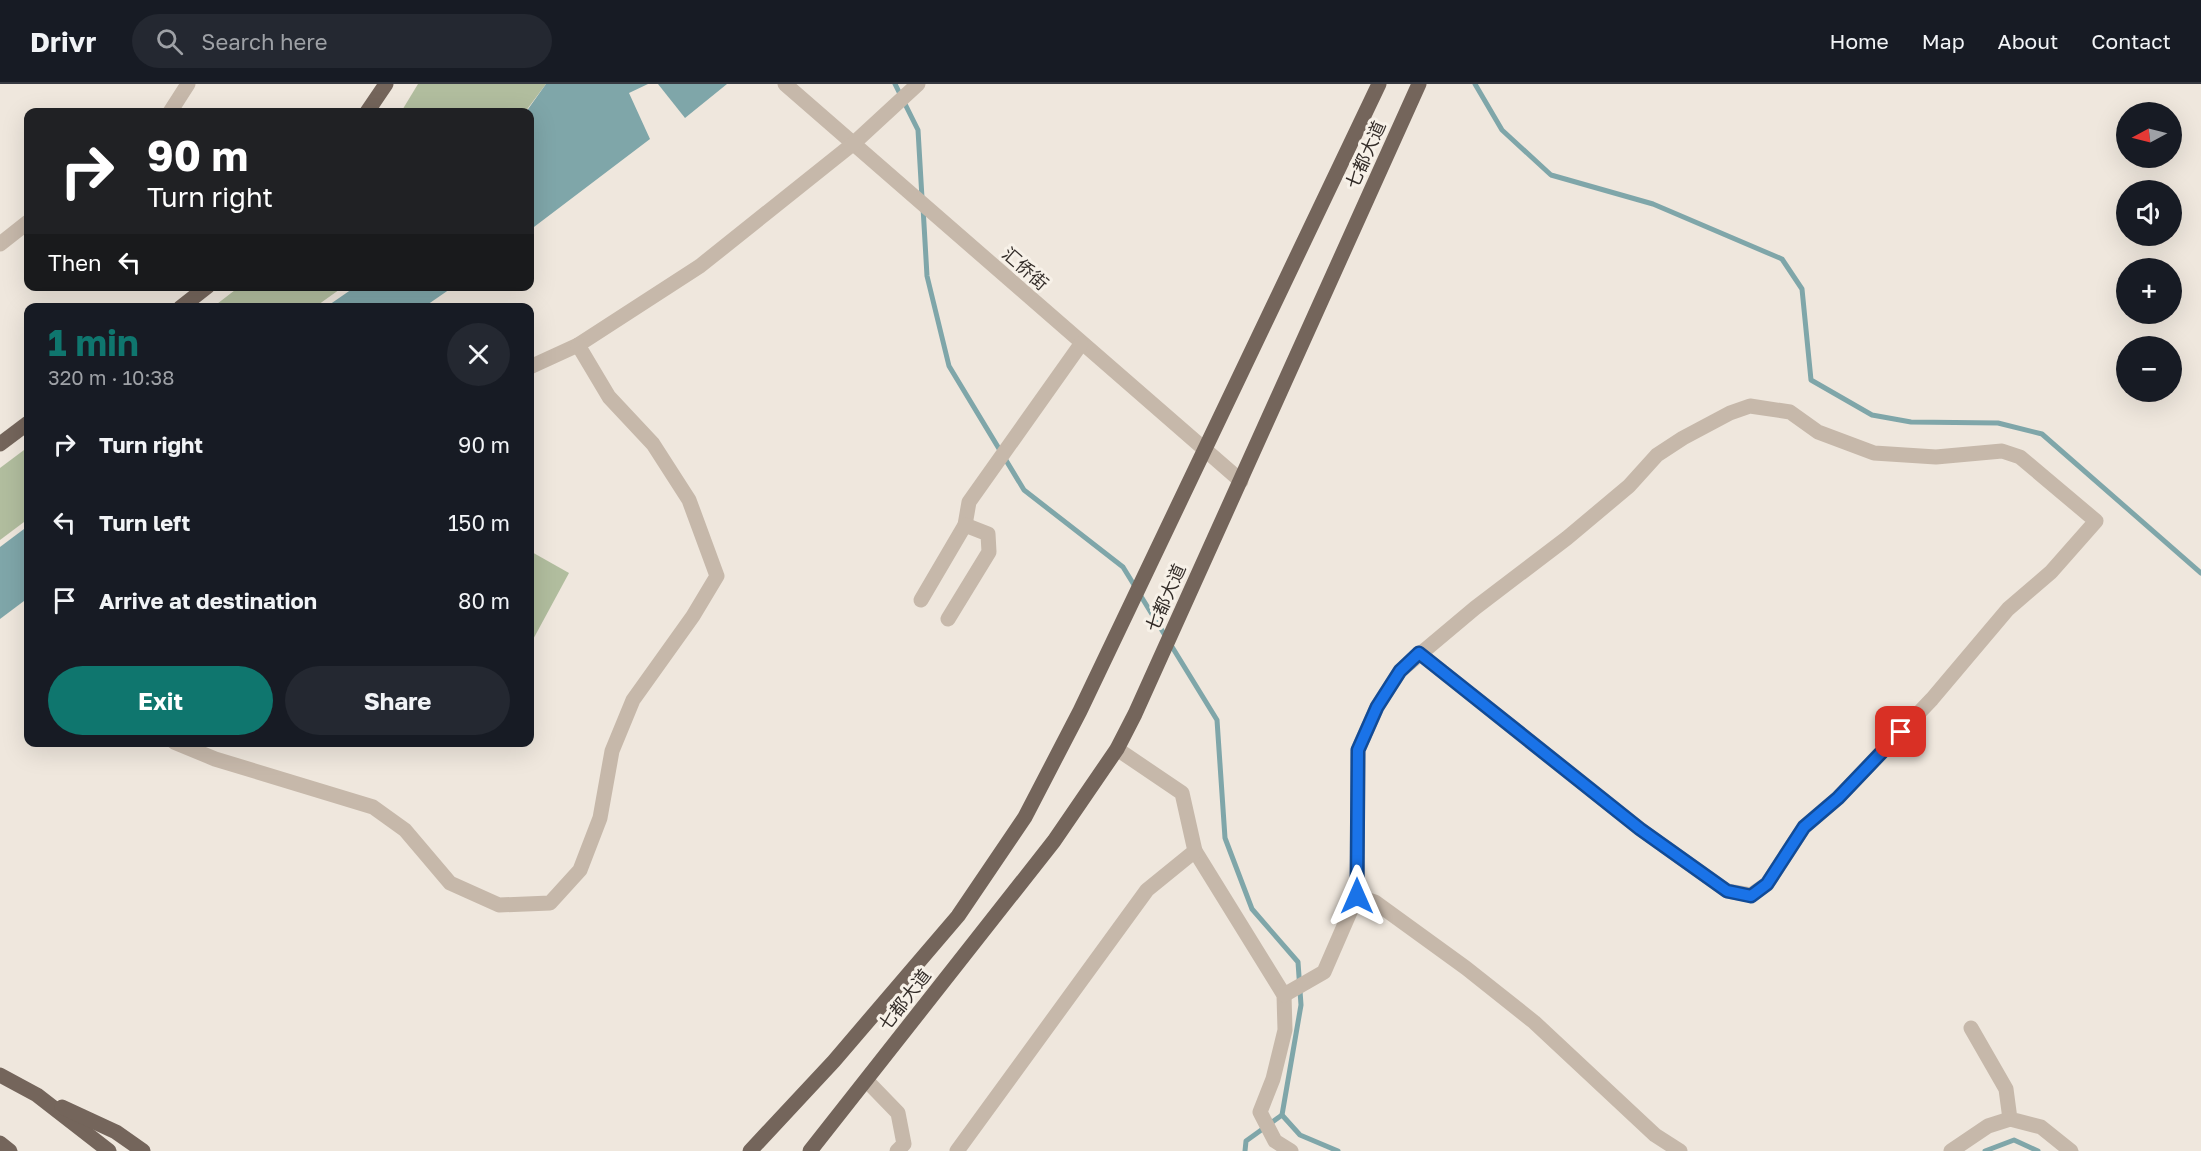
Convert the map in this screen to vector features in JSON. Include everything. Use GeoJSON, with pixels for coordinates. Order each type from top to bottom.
{"type":"FeatureCollection","features":[{"type":"Feature","properties":{"kind":"main road"},"geometry":{"type":"LineString","coordinates":[[370,108],[386,84]]}},
{"type":"Feature","properties":{"kind":"main road","name":"七都大道"},"geometry":{"type":"LineString","coordinates":[[834,1061],[958,916],[1019,827],[1108,650],[1379,84]]}},
{"type":"Feature","properties":{"kind":"main road","name":"七都大道"},"geometry":{"type":"LineString","coordinates":[[867,1081],[1054,841],[1117,749],[1241,481],[1419,84]]}},
{"type":"Feature","properties":{"kind":"main road"},"geometry":{"type":"LineString","coordinates":[[186,303],[202,291]]}},
{"type":"Feature","properties":{"kind":"main road"},"geometry":{"type":"LineString","coordinates":[[0,444],[24,426]]}},
{"type":"Feature","properties":{"kind":"main road"},"geometry":{"type":"LineString","coordinates":[[737,1151],[834,1061]]}},
{"type":"Feature","properties":{"kind":"main road"},"geometry":{"type":"LineString","coordinates":[[750,1151],[834,1061]]}},
{"type":"Feature","properties":{"kind":"main road"},"geometry":{"type":"LineString","coordinates":[[0,1076],[116,1132],[143,1151]]}},
{"type":"Feature","properties":{"kind":"main road"},"geometry":{"type":"LineString","coordinates":[[801,1151],[867,1081]]}},
{"type":"Feature","properties":{"kind":"main road"},"geometry":{"type":"LineString","coordinates":[[810,1151],[867,1081]]}},
{"type":"Feature","properties":{"kind":"main road"},"geometry":{"type":"LineString","coordinates":[[37,1095],[109,1151]]}},
{"type":"Feature","properties":{"kind":"main road"},"geometry":{"type":"LineString","coordinates":[[0,1143],[10,1151]]}},
{"type":"Feature","properties":{"kind":"street"},"geometry":{"type":"LineString","coordinates":[[173,108],[188,84]]}},
{"type":"Feature","properties":{"kind":"street","name":"汇侨街"},"geometry":{"type":"LineString","coordinates":[[785,84],[1241,481]]}},
{"type":"Feature","properties":{"kind":"street"},"geometry":{"type":"LineString","coordinates":[[534,365],[578,345],[700,266],[854,143],[918,84]]}},
{"type":"Feature","properties":{"kind":"street"},"geometry":{"type":"LineString","coordinates":[[1,240],[24,225]]}},
{"type":"Feature","properties":{"kind":"street"},"geometry":{"type":"LineString","coordinates":[[921,600],[965,525],[969,502],[1081,344]]}},
{"type":"Feature","properties":{"kind":"street"},"geometry":{"type":"LineString","coordinates":[[187,747],[236,766],[373,807],[405,830],[450,883],[499,905],[550,903],[580,870],[600,818],[612,752],[633,700],[693,616],[717,576],[689,500],[653,444],[609,397],[578,345]]}},
{"type":"Feature","properties":{"kind":"street"},"geometry":{"type":"LineString","coordinates":[[1288,992],[1324,972],[1357,896],[1358,750],[1377,707],[1400,671],[1419,653],[1567,538],[1629,486],[1657,455],[1720,418],[1750,406],[1790,412],[1818,432],[1874,453],[1936,457],[2002,451],[2020,457],[2096,520],[2051,572],[2008,609],[1932,699],[1838,798],[1804,827],[1767,884],[1751,896],[1727,891],[1640,829],[1419,653]]}},
{"type":"Feature","properties":{"kind":"street"},"geometry":{"type":"LineString","coordinates":[[948,619],[989,552],[988,534],[965,525]]}},
{"type":"Feature","properties":{"kind":"street"},"geometry":{"type":"LineString","coordinates":[[1117,749],[1182,793],[1195,851],[1288,992],[1285,1030],[1273,1079],[1260,1112],[1275,1141],[1291,1151]]}},
{"type":"Feature","properties":{"kind":"street"},"geometry":{"type":"LineString","coordinates":[[957,1151],[1147,890],[1195,851]]}},
{"type":"Feature","properties":{"kind":"street"},"geometry":{"type":"LineString","coordinates":[[1357,896],[1375,902],[1466,968],[1533,1022],[1655,1135],[1680,1151]]}},
{"type":"Feature","properties":{"kind":"street"},"geometry":{"type":"LineString","coordinates":[[1971,1028],[2006,1089],[2010,1119]]}},
{"type":"Feature","properties":{"kind":"street"},"geometry":{"type":"LineString","coordinates":[[867,1081],[898,1113],[904,1144],[897,1151]]}},
{"type":"Feature","properties":{"kind":"street"},"geometry":{"type":"LineString","coordinates":[[1951,1151],[1988,1126],[2010,1119],[2041,1127],[2071,1151]]}},
{"type":"Feature","properties":{"kind":"green space"},"geometry":{"type":"Polygon","coordinates":[[[418,84],[546,84],[528,108],[403,108],[418,84]]]}},
{"type":"Feature","properties":{"kind":"green space"},"geometry":{"type":"Polygon","coordinates":[[[234,291],[337,291],[321,303],[218,303],[234,291]]]}},
{"type":"Feature","properties":{"kind":"green space"},"geometry":{"type":"Polygon","coordinates":[[[24,450],[24,522],[0,540],[0,468],[24,450]]]}},
{"type":"Feature","properties":{"kind":"green space"},"geometry":{"type":"Polygon","coordinates":[[[534,553],[569,573],[534,638],[534,553]]]}},
{"type":"Feature","properties":{"kind":"water"},"geometry":{"type":"Polygon","coordinates":[[[546,84],[648,84],[629,93],[650,139],[534,227],[534,108],[529,108],[546,84]]]}},
{"type":"Feature","properties":{"kind":"water"},"geometry":{"type":"Polygon","coordinates":[[[658,84],[727,84],[685,118],[658,84]]]}},
{"type":"Feature","properties":{"kind":"water"},"geometry":{"type":"Polygon","coordinates":[[[349,291],[447,291],[430,303],[332,303],[349,291]]]}},
{"type":"Feature","properties":{"kind":"water"},"geometry":{"type":"Polygon","coordinates":[[[24,529],[24,601],[0,619],[0,547],[24,529]]]}},
{"type":"Feature","properties":{"kind":"waterway"},"geometry":{"type":"LineString","coordinates":[[895,84],[918,130],[922,198]]}},
{"type":"Feature","properties":{"kind":"waterway"},"geometry":{"type":"LineString","coordinates":[[1475,84],[1502,130],[1551,175],[1653,204],[1782,259],[1802,289],[1811,380],[1872,415],[1911,422],[1998,423],[2042,434],[2201,573]]}},
{"type":"Feature","properties":{"kind":"waterway"},"geometry":{"type":"LineString","coordinates":[[923,207],[927,276],[949,366],[1024,490],[1123,567],[1217,720],[1225,838],[1252,909],[1298,962],[1301,1005],[1282,1115],[1300,1135],[1338,1151]]}},
{"type":"Feature","properties":{"kind":"waterway"},"geometry":{"type":"LineString","coordinates":[[1245,1151],[1246,1141],[1282,1115]]}},
{"type":"Feature","properties":{"kind":"waterway"},"geometry":{"type":"LineString","coordinates":[[1985,1151],[2014,1140],[2038,1151]]}},
{"type":"Feature","properties":{"kind":"route"},"geometry":{"type":"LineString","coordinates":[[1357,896],[1358,750],[1377,707],[1400,671],[1419,653],[1640,829],[1727,891],[1751,896],[1767,884],[1804,827],[1838,798],[1901,732]]}}]}
